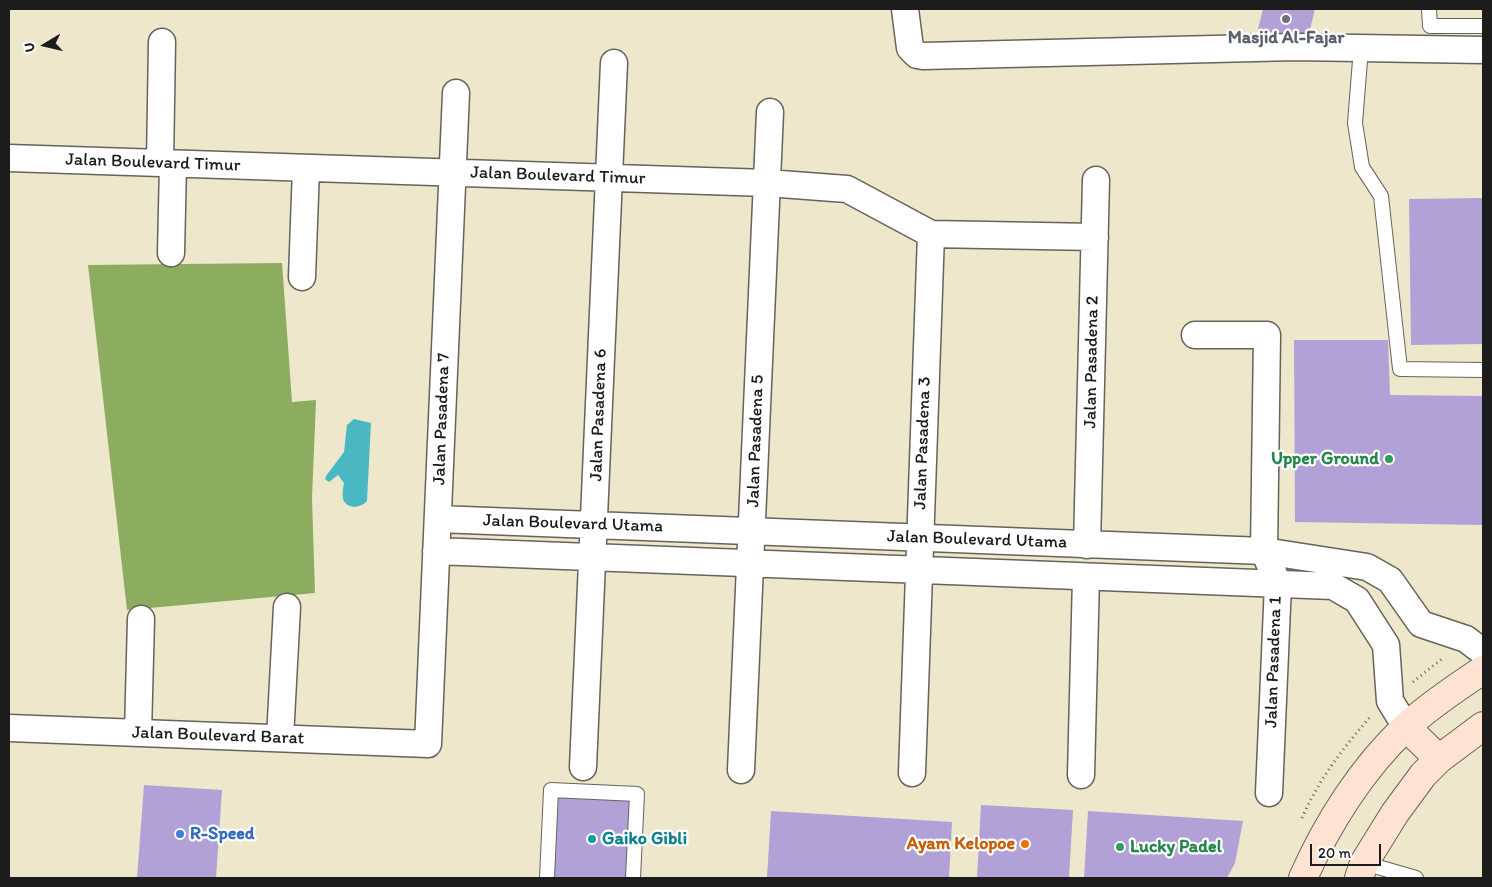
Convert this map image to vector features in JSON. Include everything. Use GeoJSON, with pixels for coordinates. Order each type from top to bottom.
{"type":"FeatureCollection","features":[{"type":"Feature","properties":{"kind":"main road"},"geometry":{"type":"LineString","coordinates":[[1303,878],[1316,848],[1346,798],[1380,754],[1406,727],[1483,670]]}},
{"type":"Feature","properties":{"kind":"main road"},"geometry":{"type":"LineString","coordinates":[[1361,871],[1395,813],[1423,775],[1439,759],[1483,726]]}},
{"type":"Feature","properties":{"kind":"main road"},"geometry":{"type":"LineString","coordinates":[[1406,727],[1439,759]]}},
{"type":"Feature","properties":{"kind":"street"},"geometry":{"type":"LineString","coordinates":[[904,9],[910,48],[917,55],[923,56],[1296,47],[1483,50]]}},
{"type":"Feature","properties":{"kind":"street"},"geometry":{"type":"LineString","coordinates":[[162,42],[171,253]]}},
{"type":"Feature","properties":{"kind":"street","name":"Jalan Pasadena 6"},"geometry":{"type":"LineString","coordinates":[[583,767],[614,63]]}},
{"type":"Feature","properties":{"kind":"street","name":"Jalan Pasadena 7"},"geometry":{"type":"LineString","coordinates":[[428,744],[456,93]]}},
{"type":"Feature","properties":{"kind":"street","name":"Jalan Pasadena 5"},"geometry":{"type":"LineString","coordinates":[[742,770],[770,112]]}},
{"type":"Feature","properties":{"kind":"street","name":"Jalan Boulevard Timur"},"geometry":{"type":"LineString","coordinates":[[9,158],[767,183],[847,189],[931,234],[1095,237]]}},
{"type":"Feature","properties":{"kind":"street"},"geometry":{"type":"LineString","coordinates":[[302,277],[306,168]]}},
{"type":"Feature","properties":{"kind":"street","name":"Jalan Pasadena 2"},"geometry":{"type":"LineString","coordinates":[[1087,545],[1096,180]]}},
{"type":"Feature","properties":{"kind":"street","name":"Jalan Pasadena 3"},"geometry":{"type":"LineString","coordinates":[[912,773],[931,234]]}},
{"type":"Feature","properties":{"kind":"street","name":"Jalan Pasadena 1"},"geometry":{"type":"LineString","coordinates":[[1195,335],[1267,335],[1264,551],[1278,584],[1269,793]]}},
{"type":"Feature","properties":{"kind":"street","name":"Jalan Boulevard Utama"},"geometry":{"type":"LineString","coordinates":[[438,519],[1264,551],[1367,567],[1390,580],[1421,624]]}},
{"type":"Feature","properties":{"kind":"street","name":"Jalan Boulevard Utama"},"geometry":{"type":"LineString","coordinates":[[436,551],[1333,586],[1357,600],[1386,645],[1390,701],[1406,727]]}},
{"type":"Feature","properties":{"kind":"street"},"geometry":{"type":"LineString","coordinates":[[1081,775],[1086,577]]}},
{"type":"Feature","properties":{"kind":"street"},"geometry":{"type":"LineString","coordinates":[[280,738],[287,607]]}},
{"type":"Feature","properties":{"kind":"street"},"geometry":{"type":"LineString","coordinates":[[138,733],[141,619]]}},
{"type":"Feature","properties":{"kind":"street"},"geometry":{"type":"LineString","coordinates":[[1386,645],[1421,624],[1466,639],[1483,652]]}},
{"type":"Feature","properties":{"kind":"street","name":"Jalan Boulevard Barat"},"geometry":{"type":"LineString","coordinates":[[9,728],[428,744]]}},
{"type":"Feature","properties":{"kind":"lane"},"geometry":{"type":"LineString","coordinates":[[1429,9],[1430,26],[1483,26]]}},
{"type":"Feature","properties":{"kind":"lane"},"geometry":{"type":"LineString","coordinates":[[1361,48],[1355,123],[1362,167],[1381,196],[1400,369],[1483,370]]}},
{"type":"Feature","properties":{"kind":"lane"},"geometry":{"type":"LineString","coordinates":[[547,878],[551,790],[637,794],[633,878]]}},
{"type":"Feature","properties":{"kind":"lane"},"geometry":{"type":"LineString","coordinates":[[1361,871],[1415,878]]}},
{"type":"Feature","properties":{"kind":"green space"},"geometry":{"type":"Polygon","coordinates":[[[282,263],[292,402],[316,400],[312,498],[315,593],[127,610],[88,265],[282,263]]]}},
{"type":"Feature","properties":{"kind":"water"},"geometry":{"type":"Polygon","coordinates":[[[354,419],[371,423],[367,501],[354,507],[345,503],[343,499],[344,483],[338,475],[329,482],[325,479],[344,452],[347,425],[354,419]]]}},
{"type":"Feature","properties":{"kind":"building","name":"Masjid Al-Fajar"},"geometry":{"type":"Polygon","coordinates":[[[1263,9],[1315,9],[1307,42],[1258,29],[1263,9]]]}},
{"type":"Feature","properties":{"kind":"building"},"geometry":{"type":"Polygon","coordinates":[[[1483,198],[1483,344],[1411,345],[1409,199],[1483,198]]]}},
{"type":"Feature","properties":{"kind":"building","name":"Upper Ground"},"geometry":{"type":"Polygon","coordinates":[[[1294,340],[1388,340],[1390,395],[1483,396],[1483,525],[1295,522],[1294,340]]]}},
{"type":"Feature","properties":{"kind":"building","name":"R-Speed"},"geometry":{"type":"Polygon","coordinates":[[[144,785],[222,790],[216,878],[137,878],[144,785]]]}},
{"type":"Feature","properties":{"kind":"building","name":"Gaiko Gibli"},"geometry":{"type":"Polygon","coordinates":[[[556,795],[631,799],[627,878],[552,878],[556,795]]]}},
{"type":"Feature","properties":{"kind":"building","name":"Ayam Kelopoe"},"geometry":{"type":"Polygon","coordinates":[[[981,805],[1073,810],[1069,878],[977,878],[981,805]]]}},
{"type":"Feature","properties":{"kind":"building"},"geometry":{"type":"Polygon","coordinates":[[[771,811],[952,822],[949,878],[767,878],[771,811]]]}},
{"type":"Feature","properties":{"kind":"building"},"geometry":{"type":"Polygon","coordinates":[[[1088,811],[1243,821],[1235,863],[1227,878],[1084,878],[1088,811]]]}},
{"type":"Feature","properties":{"kind":"place","name":"Masjid Al-Fajar"},"geometry":{"type":"Point","coordinates":[1286,19]}},
{"type":"Feature","properties":{"kind":"place","name":"Upper Ground"},"geometry":{"type":"Point","coordinates":[1389,459]}},
{"type":"Feature","properties":{"kind":"place","name":"R-Speed"},"geometry":{"type":"Point","coordinates":[180,834]}},
{"type":"Feature","properties":{"kind":"place","name":"Gaiko Gibli"},"geometry":{"type":"Point","coordinates":[592,839]}},
{"type":"Feature","properties":{"kind":"place","name":"Ayam Kelopoe"},"geometry":{"type":"Point","coordinates":[1025,844]}},
{"type":"Feature","properties":{"kind":"place","name":"Lucky Padel"},"geometry":{"type":"Point","coordinates":[1120,847]}}]}
